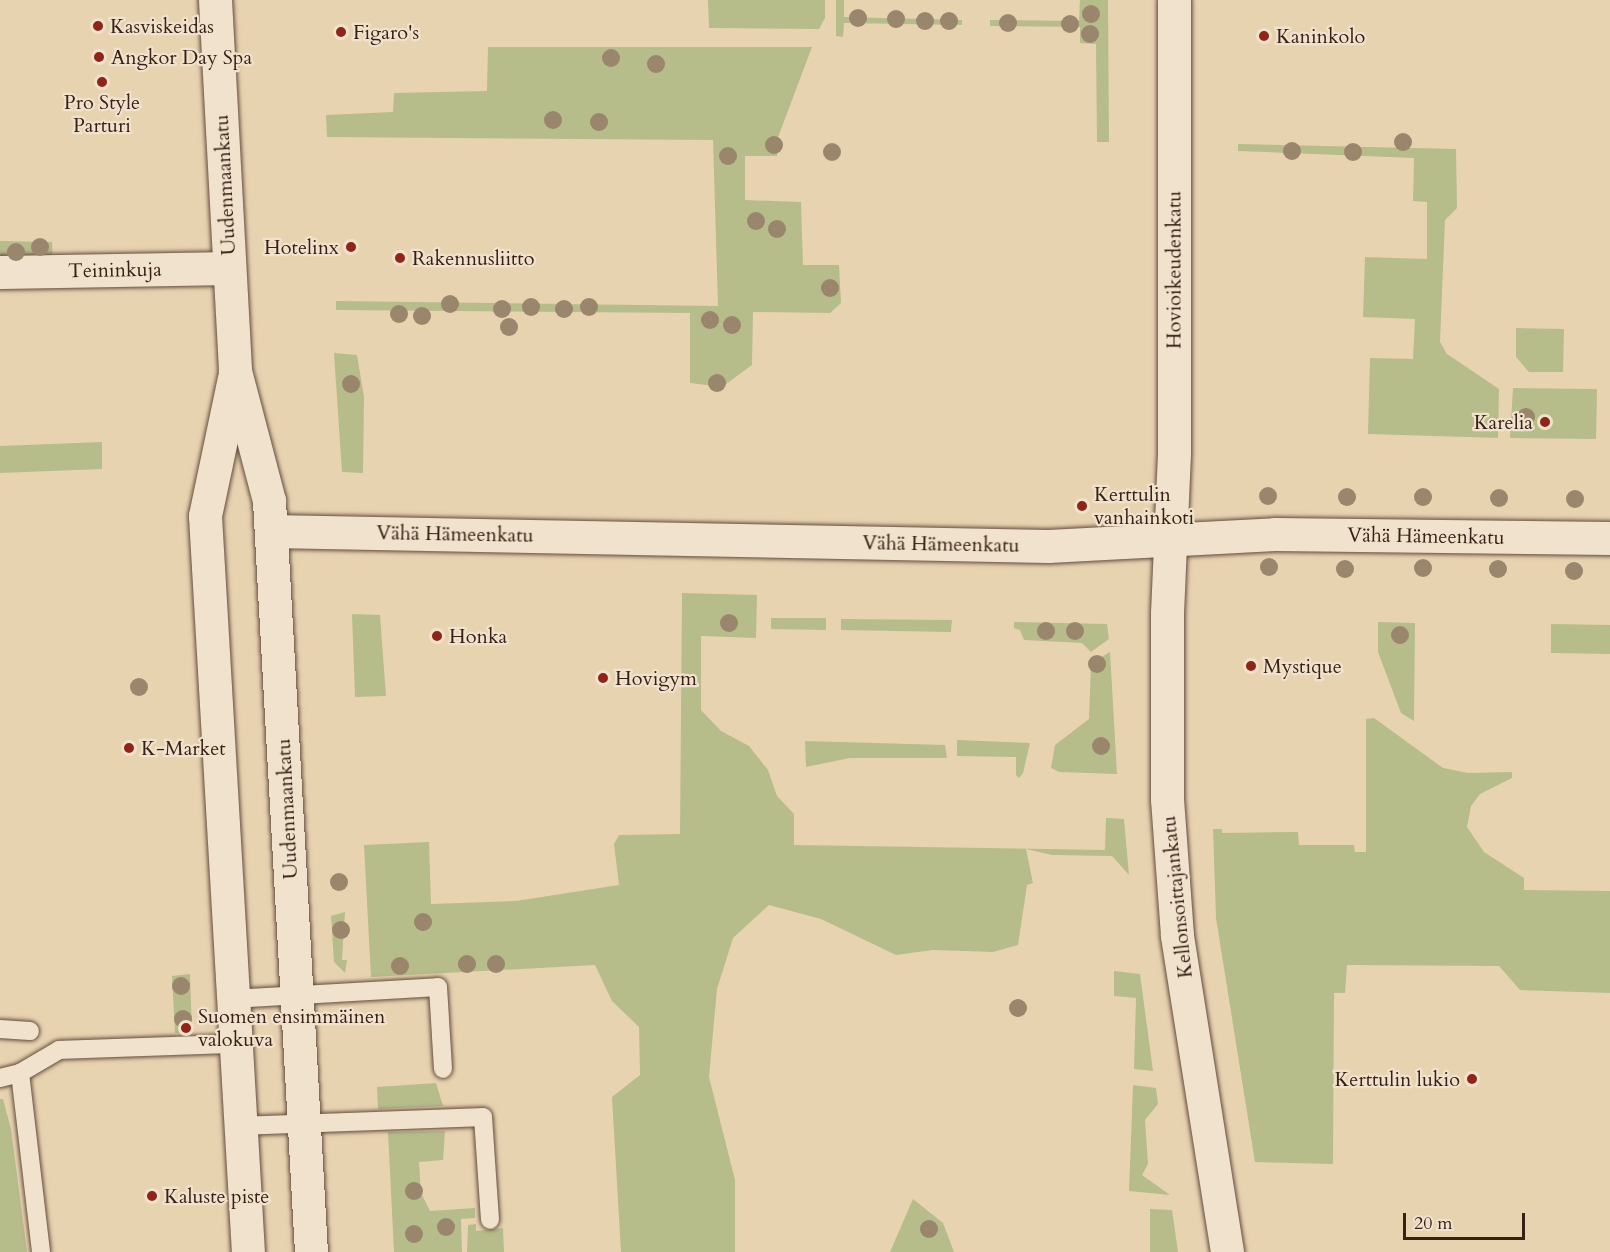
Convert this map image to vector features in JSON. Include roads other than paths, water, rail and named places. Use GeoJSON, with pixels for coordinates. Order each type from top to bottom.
{"type":"FeatureCollection","features":[{"type":"Feature","properties":{"kind":"street","name":"Uudenmaankatu"},"geometry":{"type":"LineString","coordinates":[[215,0],[235,371],[269,501],[311,1252]]}},
{"type":"Feature","properties":{"kind":"street","name":"Hovioikeudenkatu"},"geometry":{"type":"LineString","coordinates":[[1170,540],[1174,443],[1174,0]]}},
{"type":"Feature","properties":{"kind":"street","name":"Teininkuja"},"geometry":{"type":"LineString","coordinates":[[0,272],[230,268]]}},
{"type":"Feature","properties":{"kind":"street","name":"Uudenmaankatu"},"geometry":{"type":"LineString","coordinates":[[235,371],[205,516],[248,1252]]}},
{"type":"Feature","properties":{"kind":"street","name":"Vähä Hämeenkatu"},"geometry":{"type":"LineString","coordinates":[[271,531],[1048,546],[1275,534],[1610,538]]}},
{"type":"Feature","properties":{"kind":"street","name":"Kellonsoittajankatu"},"geometry":{"type":"LineString","coordinates":[[1170,540],[1167,799],[1177,936],[1227,1252]]}},
{"type":"Feature","properties":{"kind":"lane"},"geometry":{"type":"LineString","coordinates":[[232,999],[438,987],[443,1069]]}},
{"type":"Feature","properties":{"kind":"lane"},"geometry":{"type":"LineString","coordinates":[[0,1029],[30,1031]]}},
{"type":"Feature","properties":{"kind":"lane"},"geometry":{"type":"LineString","coordinates":[[0,1078],[20,1073],[59,1050],[235,1044]]}},
{"type":"Feature","properties":{"kind":"lane"},"geometry":{"type":"LineString","coordinates":[[20,1073],[41,1252]]}},
{"type":"Feature","properties":{"kind":"lane"},"geometry":{"type":"LineString","coordinates":[[240,1126],[483,1117],[490,1220]]}},
{"type":"Feature","properties":{"kind":"place","name":"Kasviskeidas"},"geometry":{"type":"Point","coordinates":[98,26]}},
{"type":"Feature","properties":{"kind":"place","name":"Figaro's"},"geometry":{"type":"Point","coordinates":[341,32]}},
{"type":"Feature","properties":{"kind":"place","name":"Kaninkolo"},"geometry":{"type":"Point","coordinates":[1264,36]}},
{"type":"Feature","properties":{"kind":"place","name":"Angkor Day Spa"},"geometry":{"type":"Point","coordinates":[99,57]}},
{"type":"Feature","properties":{"kind":"place","name":"Pro Style Parturi"},"geometry":{"type":"Point","coordinates":[102,82]}},
{"type":"Feature","properties":{"kind":"place","name":"Hotelinx"},"geometry":{"type":"Point","coordinates":[351,247]}},
{"type":"Feature","properties":{"kind":"place","name":"Rakennusliitto"},"geometry":{"type":"Point","coordinates":[400,258]}},
{"type":"Feature","properties":{"kind":"place","name":"Karelia"},"geometry":{"type":"Point","coordinates":[1545,422]}},
{"type":"Feature","properties":{"kind":"place","name":"Kerttulin vanhainkoti"},"geometry":{"type":"Point","coordinates":[1082,506]}},
{"type":"Feature","properties":{"kind":"place","name":"Honka"},"geometry":{"type":"Point","coordinates":[437,636]}},
{"type":"Feature","properties":{"kind":"place","name":"Mystique"},"geometry":{"type":"Point","coordinates":[1251,666]}},
{"type":"Feature","properties":{"kind":"place","name":"Hovigym"},"geometry":{"type":"Point","coordinates":[603,678]}},
{"type":"Feature","properties":{"kind":"place","name":"K-Market"},"geometry":{"type":"Point","coordinates":[129,748]}},
{"type":"Feature","properties":{"kind":"place","name":"Suomen ensimmäinen valokuva"},"geometry":{"type":"Point","coordinates":[186,1028]}},
{"type":"Feature","properties":{"kind":"place","name":"Kerttulin lukio"},"geometry":{"type":"Point","coordinates":[1472,1079]}},
{"type":"Feature","properties":{"kind":"place","name":"Kaluste piste"},"geometry":{"type":"Point","coordinates":[152,1196]}}]}
